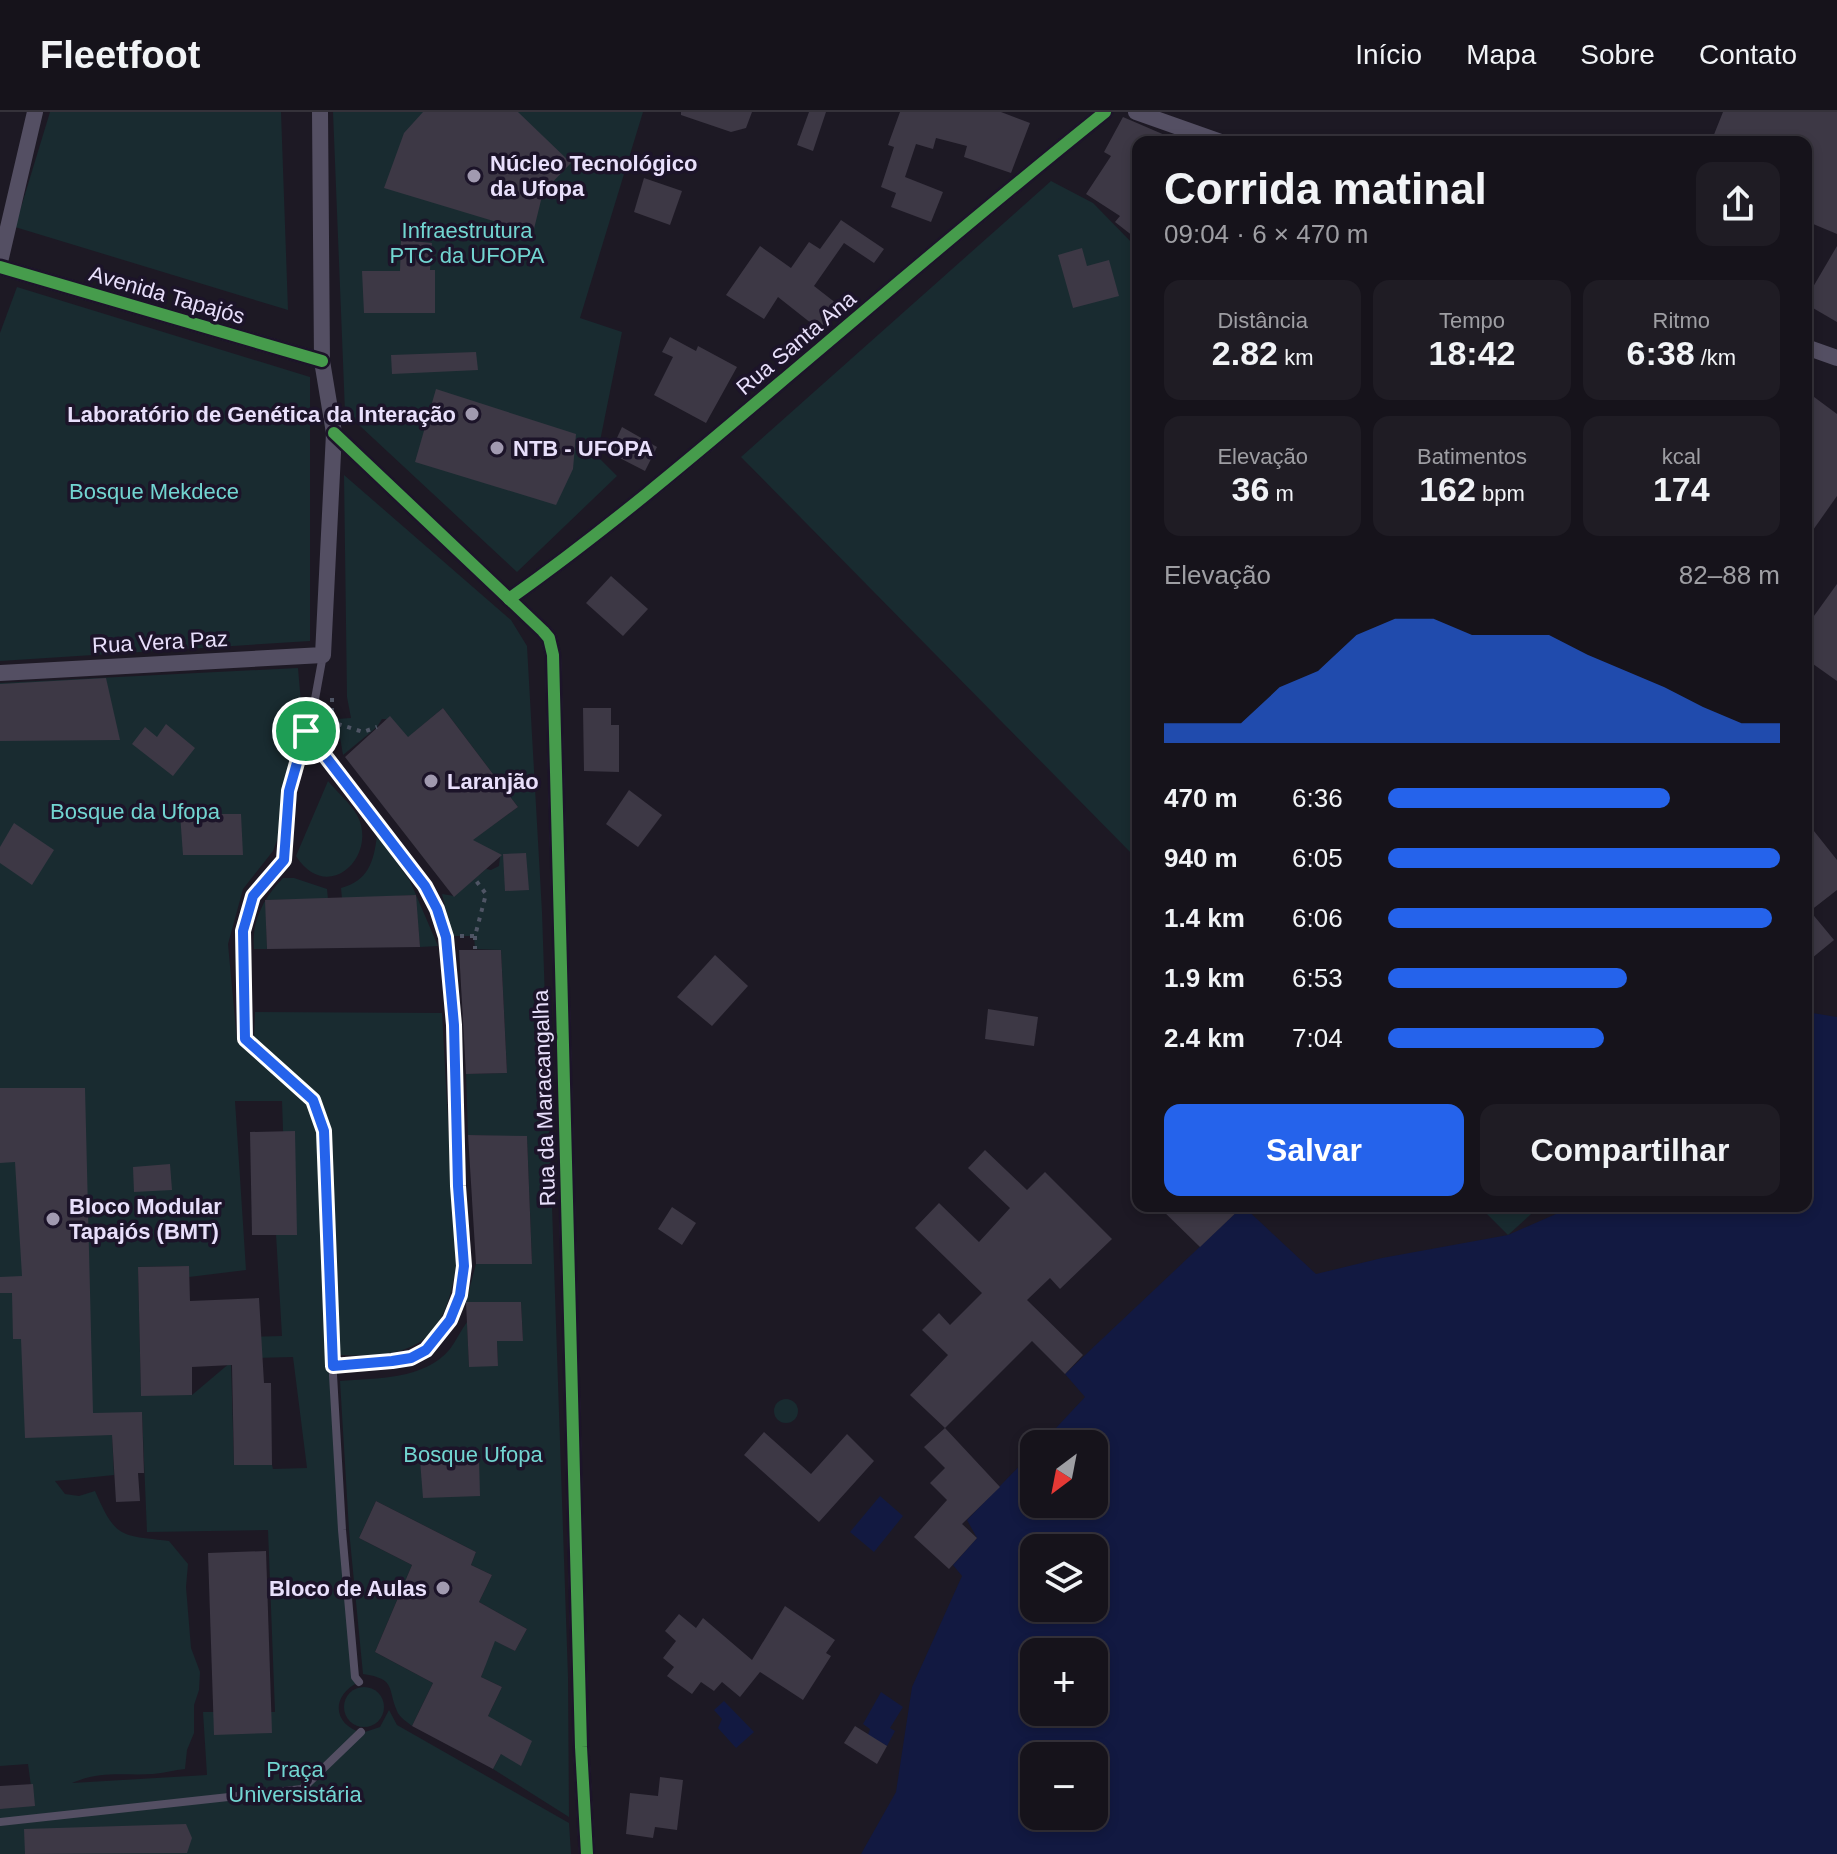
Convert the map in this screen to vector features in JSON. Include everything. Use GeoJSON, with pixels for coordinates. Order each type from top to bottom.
{"type":"FeatureCollection","features":[{"type":"Feature","properties":{"kind":"street"},"geometry":{"type":"LineString","coordinates":[[0,264],[35,112]]}},
{"type":"Feature","properties":{"kind":"street"},"geometry":{"type":"LineString","coordinates":[[320,112],[322,361],[334,433],[323,655]]}},
{"type":"Feature","properties":{"kind":"street","name":"Rua Santa Ana"},"geometry":{"type":"LineString","coordinates":[[509,599],[564,560],[741,416],[968,223],[1105,112]]}},
{"type":"Feature","properties":{"kind":"street"},"geometry":{"type":"LineString","coordinates":[[1136,112],[1204,136]]}},
{"type":"Feature","properties":{"kind":"street","name":"Avenida Tapajós"},"geometry":{"type":"LineString","coordinates":[[0,264],[322,361]]}},
{"type":"Feature","properties":{"kind":"street"},"geometry":{"type":"LineString","coordinates":[[1812,349],[1837,358]]}},
{"type":"Feature","properties":{"kind":"street","name":"Rua da Maracangalha"},"geometry":{"type":"LineString","coordinates":[[334,433],[549,638],[555,670],[562,1028],[587,1854]]}},
{"type":"Feature","properties":{"kind":"street","name":"Rua Vera Paz"},"geometry":{"type":"LineString","coordinates":[[0,673],[323,655]]}},
{"type":"Feature","properties":{"kind":"lane"},"geometry":{"type":"LineString","coordinates":[[323,655],[289,791],[284,860],[253,896],[243,931],[245,1039],[313,1100],[324,1131],[342,1530],[355,1677],[359,1682]]}},
{"type":"Feature","properties":{"kind":"lane"},"geometry":{"type":"LineString","coordinates":[[306,731],[425,886],[437,909],[446,937],[454,1025],[458,1186],[464,1266],[460,1295],[450,1320],[426,1350],[411,1358],[333,1366]]}},
{"type":"Feature","properties":{"kind":"lane"},"geometry":{"type":"LineString","coordinates":[[0,1822],[302,1789],[361,1732]]}},
{"type":"Feature","properties":{"kind":"path"},"geometry":{"type":"LineString","coordinates":[[332,698],[332,722],[363,732],[377,727]]}},
{"type":"Feature","properties":{"kind":"path"},"geometry":{"type":"LineString","coordinates":[[475,936],[475,949]]}},
{"type":"Feature","properties":{"kind":"green space"},"geometry":{"type":"Polygon","coordinates":[[[50,112],[281,112],[288,310],[15,227],[50,112]]]}},
{"type":"Feature","properties":{"kind":"green space","name":"Infraestrutura PTC da UFOPA"},"geometry":{"type":"Polygon","coordinates":[[[333,112],[643,112],[580,318],[622,332],[597,456],[617,476],[517,572],[345,412],[333,112]]]}},
{"type":"Feature","properties":{"kind":"green space"},"geometry":{"type":"Polygon","coordinates":[[[1051,181],[1093,203],[1132,243],[1132,854],[741,457],[1051,181]]]}},
{"type":"Feature","properties":{"kind":"green space","name":"Bosque Mekdece"},"geometry":{"type":"Polygon","coordinates":[[[17,287],[310,377],[310,641],[0,661],[0,333],[17,287]]]}},
{"type":"Feature","properties":{"kind":"green space","name":"Bosque Ufopa"},"geometry":{"type":"Polygon","coordinates":[[[344,475],[511,620],[527,646],[542,912],[568,1677],[569,1817],[493,1769],[501,1754],[488,1716],[502,1687],[481,1677],[485,1655],[492,1639],[515,1651],[527,1629],[479,1602],[492,1575],[471,1565],[476,1552],[376,1501],[359,1538],[412,1565],[375,1652],[433,1683],[412,1726],[398,1713],[386,1682],[363,1674],[349,1530],[340,1381],[399,1376],[427,1367],[450,1349],[467,1322],[469,1366],[498,1366],[497,1341],[523,1341],[521,1302],[466,1302],[476,1264],[532,1263],[527,1137],[468,1135],[466,1074],[507,1073],[501,950],[475,949],[474,936],[452,936],[442,894],[454,896],[486,869],[499,866],[500,857],[458,850],[518,807],[443,708],[404,741],[392,719],[382,719],[377,727],[343,755],[337,719],[351,718],[347,697],[344,475]]]}},
{"type":"Feature","properties":{"kind":"green space"},"geometry":{"type":"Polygon","coordinates":[[[298,668],[306,761],[273,851],[243,889],[228,944],[237,1041],[308,1106],[318,1134],[326,1365],[333,1366],[342,1530],[359,1682],[343,1694],[340,1716],[352,1729],[362,1733],[380,1727],[389,1710],[397,1725],[569,1823],[571,1854],[0,1854],[0,1789],[31,1786],[28,1764],[0,1766],[0,683],[298,668]],[[235,1101],[246,1270],[189,1277],[188,1266],[138,1267],[141,1395],[192,1395],[231,1362],[234,1465],[307,1468],[293,1357],[250,1358],[249,1337],[282,1336],[275,1217],[286,1216],[282,1101],[235,1101]],[[111,1413],[114,1475],[55,1481],[65,1494],[79,1496],[95,1491],[109,1518],[122,1532],[169,1541],[188,1564],[186,1587],[191,1648],[200,1672],[199,1690],[194,1705],[194,1733],[187,1750],[185,1769],[153,1774],[103,1775],[72,1783],[207,1775],[203,1712],[275,1712],[268,1530],[147,1532],[142,1413],[111,1413]]]}},
{"type":"Feature","properties":{"kind":"green space"},"geometry":{"type":"Polygon","coordinates":[[[328,781],[357,815],[362,830],[356,859],[335,876],[322,876],[309,870],[296,856],[328,781]]]}},
{"type":"Feature","properties":{"kind":"green space"},"geometry":{"type":"Polygon","coordinates":[[[377,835],[410,881],[438,946],[420,947],[415,895],[342,899],[341,888],[358,881],[368,869],[377,835]]]}},
{"type":"Feature","properties":{"kind":"green space"},"geometry":{"type":"Polygon","coordinates":[[[283,878],[294,878],[327,889],[328,899],[266,900],[283,878]]]}},
{"type":"Feature","properties":{"kind":"green space"},"geometry":{"type":"Polygon","coordinates":[[[266,900],[267,949],[254,949],[255,929],[266,900]]]}},
{"type":"Feature","properties":{"kind":"green space"},"geometry":{"type":"Polygon","coordinates":[[[255,1012],[442,1013],[456,1266],[443,1314],[433,1330],[406,1349],[338,1355],[330,1129],[318,1096],[254,1038],[255,1012]]]}},
{"type":"Feature","properties":{"kind":"green space"},"geometry":{"type":"Polygon","coordinates":[[[1485,1212],[1533,1212],[1508,1235],[1485,1212]]]}},
{"type":"Feature","properties":{"kind":"green space"},"geometry":{"type":"Polygon","coordinates":[[[786,1399],[794,1403],[798,1411],[794,1419],[786,1423],[778,1419],[774,1411],[778,1403],[786,1399]]]}},
{"type":"Feature","properties":{"kind":"green space"},"geometry":{"type":"Polygon","coordinates":[[[364,1687],[378,1693],[384,1707],[378,1721],[364,1727],[350,1721],[344,1707],[350,1693],[364,1687]]]}},
{"type":"Feature","properties":{"kind":"water"},"geometry":{"type":"Polygon","coordinates":[[[1812,1013],[1837,1017],[1837,1854],[861,1854],[896,1792],[912,1687],[962,1576],[953,1565],[977,1538],[967,1520],[1020,1465],[1020,1518],[1108,1518],[1108,1430],[1054,1430],[1085,1397],[1065,1374],[1237,1212],[1249,1212],[1316,1274],[1382,1258],[1508,1235],[1560,1212],[1812,1212],[1812,1013]]]}},
{"type":"Feature","properties":{"kind":"water"},"geometry":{"type":"Polygon","coordinates":[[[880,1496],[903,1516],[874,1552],[850,1532],[880,1496]]]}},
{"type":"Feature","properties":{"kind":"water"},"geometry":{"type":"Polygon","coordinates":[[[881,1692],[903,1707],[890,1728],[895,1731],[887,1746],[868,1735],[870,1729],[863,1724],[881,1692]]]}},
{"type":"Feature","properties":{"kind":"water"},"geometry":{"type":"Polygon","coordinates":[[[724,1701],[754,1732],[736,1748],[718,1728],[722,1719],[714,1710],[724,1701]]]}},
{"type":"Feature","properties":{"kind":"building","name":"Núcleo Tecnológico da Ufopa"},"geometry":{"type":"Polygon","coordinates":[[[423,112],[518,112],[571,163],[543,192],[533,233],[384,188],[404,133],[423,112]]]}},
{"type":"Feature","properties":{"kind":"building"},"geometry":{"type":"Polygon","coordinates":[[[681,112],[752,112],[746,128],[731,132],[681,115],[681,112]]]}},
{"type":"Feature","properties":{"kind":"building"},"geometry":{"type":"Polygon","coordinates":[[[809,112],[826,112],[813,151],[797,145],[809,112]]]}},
{"type":"Feature","properties":{"kind":"building"},"geometry":{"type":"Polygon","coordinates":[[[900,112],[1001,112],[1030,123],[1011,173],[964,157],[967,146],[936,138],[933,149],[916,144],[905,177],[943,192],[931,222],[891,207],[896,193],[881,187],[894,147],[888,145],[900,112]]]}},
{"type":"Feature","properties":{"kind":"building"},"geometry":{"type":"Polygon","coordinates":[[[1723,112],[1837,112],[1837,234],[1812,224],[1812,136],[1713,136],[1723,112]]]}},
{"type":"Feature","properties":{"kind":"building"},"geometry":{"type":"Polygon","coordinates":[[[1123,117],[1167,136],[1132,136],[1132,235],[1115,222],[1120,216],[1086,194],[1111,156],[1104,152],[1123,117]]]}},
{"type":"Feature","properties":{"kind":"building"},"geometry":{"type":"Polygon","coordinates":[[[644,178],[682,191],[670,225],[634,212],[644,178]]]}},
{"type":"Feature","properties":{"kind":"building"},"geometry":{"type":"Polygon","coordinates":[[[841,220],[884,249],[874,263],[844,243],[814,286],[841,307],[821,331],[778,297],[764,319],[726,295],[760,246],[791,268],[809,242],[820,249],[841,220]]]}},
{"type":"Feature","properties":{"kind":"building"},"geometry":{"type":"Polygon","coordinates":[[[401,240],[432,243],[430,270],[435,270],[435,313],[364,313],[362,271],[400,271],[401,240]]]}},
{"type":"Feature","properties":{"kind":"building"},"geometry":{"type":"Polygon","coordinates":[[[1837,246],[1837,322],[1812,307],[1812,289],[1837,246]]]}},
{"type":"Feature","properties":{"kind":"building"},"geometry":{"type":"Polygon","coordinates":[[[1082,248],[1087,266],[1109,260],[1119,296],[1073,308],[1058,255],[1082,248]]]}},
{"type":"Feature","properties":{"kind":"building"},"geometry":{"type":"Polygon","coordinates":[[[670,337],[696,351],[698,346],[737,367],[706,423],[654,395],[673,357],[662,352],[670,337]]]}},
{"type":"Feature","properties":{"kind":"building"},"geometry":{"type":"Polygon","coordinates":[[[476,352],[478,370],[392,374],[391,355],[476,352]]]}},
{"type":"Feature","properties":{"kind":"building","name":"NTB - UFOPA"},"geometry":{"type":"Polygon","coordinates":[[[436,389],[576,434],[573,469],[556,505],[415,462],[436,389]]]}},
{"type":"Feature","properties":{"kind":"building"},"geometry":{"type":"Polygon","coordinates":[[[1812,395],[1837,414],[1837,496],[1812,531],[1812,395]]]}},
{"type":"Feature","properties":{"kind":"building"},"geometry":{"type":"Polygon","coordinates":[[[622,427],[657,447],[645,471],[610,453],[622,427]]]}},
{"type":"Feature","properties":{"kind":"building"},"geometry":{"type":"Polygon","coordinates":[[[611,576],[648,609],[623,636],[586,603],[611,576]]]}},
{"type":"Feature","properties":{"kind":"building"},"geometry":{"type":"Polygon","coordinates":[[[1837,584],[1837,681],[1812,663],[1812,619],[1837,584]]]}},
{"type":"Feature","properties":{"kind":"building"},"geometry":{"type":"Polygon","coordinates":[[[106,678],[120,740],[0,741],[0,684],[106,678]]]}},
{"type":"Feature","properties":{"kind":"building","name":"Laranjão"},"geometry":{"type":"Polygon","coordinates":[[[443,708],[518,807],[473,840],[502,855],[454,897],[345,757],[390,716],[408,737],[443,708]]]}},
{"type":"Feature","properties":{"kind":"building"},"geometry":{"type":"Polygon","coordinates":[[[583,708],[611,708],[611,725],[619,725],[619,772],[584,771],[583,708]]]}},
{"type":"Feature","properties":{"kind":"building"},"geometry":{"type":"Polygon","coordinates":[[[166,724],[195,748],[173,776],[132,744],[145,727],[157,737],[166,724]]]}},
{"type":"Feature","properties":{"kind":"building"},"geometry":{"type":"Polygon","coordinates":[[[629,790],[662,815],[638,847],[606,824],[629,790]]]}},
{"type":"Feature","properties":{"kind":"building"},"geometry":{"type":"Polygon","coordinates":[[[180,814],[241,814],[243,855],[183,855],[180,814]]]}},
{"type":"Feature","properties":{"kind":"building"},"geometry":{"type":"Polygon","coordinates":[[[14,823],[54,850],[32,885],[0,863],[0,847],[14,823]]]}},
{"type":"Feature","properties":{"kind":"building"},"geometry":{"type":"Polygon","coordinates":[[[1812,829],[1837,860],[1837,890],[1812,909],[1812,829]]]}},
{"type":"Feature","properties":{"kind":"building"},"geometry":{"type":"Polygon","coordinates":[[[526,853],[529,890],[505,891],[503,854],[526,853]]]}},
{"type":"Feature","properties":{"kind":"building"},"geometry":{"type":"Polygon","coordinates":[[[416,895],[420,947],[267,949],[265,900],[416,895]]]}},
{"type":"Feature","properties":{"kind":"building"},"geometry":{"type":"Polygon","coordinates":[[[1812,913],[1834,940],[1812,958],[1812,913]]]}},
{"type":"Feature","properties":{"kind":"building"},"geometry":{"type":"Polygon","coordinates":[[[459,950],[501,950],[507,1073],[466,1074],[459,950]]]}},
{"type":"Feature","properties":{"kind":"building"},"geometry":{"type":"Polygon","coordinates":[[[715,955],[748,986],[712,1026],[677,997],[715,955]]]}},
{"type":"Feature","properties":{"kind":"building"},"geometry":{"type":"Polygon","coordinates":[[[988,1009],[1038,1017],[1034,1046],[985,1039],[988,1009]]]}},
{"type":"Feature","properties":{"kind":"building","name":"Bloco Modular Tapajós (BMT)"},"geometry":{"type":"Polygon","coordinates":[[[0,1088],[85,1088],[93,1413],[142,1412],[144,1473],[138,1473],[140,1501],[116,1502],[112,1435],[25,1438],[21,1339],[13,1339],[12,1293],[0,1293],[0,1277],[22,1276],[15,1162],[0,1163],[0,1088]]]}},
{"type":"Feature","properties":{"kind":"building"},"geometry":{"type":"Polygon","coordinates":[[[295,1131],[297,1235],[252,1235],[250,1132],[295,1131]]]}},
{"type":"Feature","properties":{"kind":"building"},"geometry":{"type":"Polygon","coordinates":[[[468,1135],[527,1136],[532,1264],[476,1264],[468,1135]]]}},
{"type":"Feature","properties":{"kind":"building"},"geometry":{"type":"Polygon","coordinates":[[[985,1150],[1027,1190],[1045,1172],[1112,1239],[1060,1289],[1050,1278],[1027,1300],[1083,1355],[1065,1374],[1032,1341],[945,1428],[910,1395],[948,1355],[922,1330],[939,1313],[950,1325],[982,1293],[915,1228],[939,1203],[979,1242],[1010,1208],[968,1168],[985,1150]]]}},
{"type":"Feature","properties":{"kind":"building"},"geometry":{"type":"Polygon","coordinates":[[[170,1164],[172,1190],[134,1192],[133,1167],[170,1164]]]}},
{"type":"Feature","properties":{"kind":"building"},"geometry":{"type":"Polygon","coordinates":[[[672,1207],[696,1223],[682,1245],[658,1229],[672,1207]]]}},
{"type":"Feature","properties":{"kind":"building"},"geometry":{"type":"Polygon","coordinates":[[[1164,1212],[1237,1212],[1200,1247],[1164,1212]]]}},
{"type":"Feature","properties":{"kind":"building"},"geometry":{"type":"Polygon","coordinates":[[[189,1266],[190,1301],[259,1298],[264,1383],[271,1383],[272,1465],[234,1465],[232,1365],[192,1367],[192,1395],[141,1396],[138,1267],[189,1266]]]}},
{"type":"Feature","properties":{"kind":"building"},"geometry":{"type":"Polygon","coordinates":[[[466,1302],[521,1302],[523,1341],[497,1341],[498,1366],[469,1367],[466,1302]]]}},
{"type":"Feature","properties":{"kind":"building"},"geometry":{"type":"Polygon","coordinates":[[[945,1428],[1000,1487],[962,1524],[977,1538],[949,1569],[914,1537],[947,1500],[930,1483],[945,1468],[924,1447],[945,1428]]]}},
{"type":"Feature","properties":{"kind":"building"},"geometry":{"type":"Polygon","coordinates":[[[764,1432],[811,1474],[847,1434],[874,1461],[819,1522],[744,1455],[764,1432]]]}},
{"type":"Feature","properties":{"kind":"building"},"geometry":{"type":"Polygon","coordinates":[[[479,1458],[480,1496],[423,1498],[420,1460],[479,1458]]]}},
{"type":"Feature","properties":{"kind":"building"},"geometry":{"type":"Polygon","coordinates":[[[376,1501],[476,1552],[471,1565],[492,1575],[479,1602],[527,1629],[515,1651],[495,1641],[481,1677],[502,1687],[488,1716],[532,1741],[521,1766],[501,1754],[493,1769],[412,1726],[433,1683],[375,1652],[412,1565],[359,1538],[376,1501]]]}},
{"type":"Feature","properties":{"kind":"building"},"geometry":{"type":"Polygon","coordinates":[[[266,1551],[272,1733],[214,1735],[208,1553],[266,1551]]]}},
{"type":"Feature","properties":{"kind":"building"},"geometry":{"type":"Polygon","coordinates":[[[785,1606],[835,1640],[826,1653],[831,1656],[803,1700],[760,1672],[740,1697],[722,1682],[714,1691],[701,1682],[692,1694],[667,1676],[674,1667],[663,1658],[676,1641],[665,1631],[679,1614],[696,1628],[703,1618],[752,1660],[785,1606]]]}},
{"type":"Feature","properties":{"kind":"building"},"geometry":{"type":"Polygon","coordinates":[[[855,1726],[887,1746],[877,1764],[844,1743],[855,1726]]]}},
{"type":"Feature","properties":{"kind":"building"},"geometry":{"type":"Polygon","coordinates":[[[660,1777],[683,1780],[677,1830],[655,1827],[653,1838],[626,1834],[630,1793],[658,1796],[660,1777]]]}},
{"type":"Feature","properties":{"kind":"building"},"geometry":{"type":"Polygon","coordinates":[[[33,1784],[35,1806],[0,1809],[0,1786],[33,1784]]]}},
{"type":"Feature","properties":{"kind":"building"},"geometry":{"type":"Polygon","coordinates":[[[186,1824],[192,1838],[187,1853],[25,1854],[24,1829],[186,1824]]]}},
{"type":"Feature","properties":{"kind":"cycle path"},"geometry":{"type":"LineString","coordinates":[[509,599],[668,477],[1105,112]]}},
{"type":"Feature","properties":{"kind":"cycle path"},"geometry":{"type":"LineString","coordinates":[[0,267],[322,361]]}},
{"type":"Feature","properties":{"kind":"cycle path"},"geometry":{"type":"LineString","coordinates":[[334,433],[543,631],[549,638],[553,655],[581,1747],[587,1854]]}},
{"type":"Feature","properties":{"kind":"place","name":"Núcleo Tecnológico da Ufopa"},"geometry":{"type":"Point","coordinates":[474,176]}},
{"type":"Feature","properties":{"kind":"place","name":"Laboratório de Genética da Interação"},"geometry":{"type":"Point","coordinates":[472,414]}},
{"type":"Feature","properties":{"kind":"place","name":"NTB - UFOPA"},"geometry":{"type":"Point","coordinates":[497,448]}},
{"type":"Feature","properties":{"kind":"place","name":"Laranjão"},"geometry":{"type":"Point","coordinates":[431,781]}},
{"type":"Feature","properties":{"kind":"place","name":"Bloco Modular Tapajós (BMT)"},"geometry":{"type":"Point","coordinates":[53,1219]}},
{"type":"Feature","properties":{"kind":"place","name":"Bloco de Aulas"},"geometry":{"type":"Point","coordinates":[443,1588]}},
{"type":"Feature","properties":{"kind":"route"},"geometry":{"type":"LineString","coordinates":[[306,731],[425,886],[446,937],[454,1025],[458,1186],[464,1266],[456,1308],[441,1333],[426,1350],[411,1358],[392,1361],[333,1366],[324,1131],[313,1100],[245,1039],[243,931],[253,896],[284,860],[289,791],[306,731]]}},
{"type":"Feature","properties":{"kind":"park label","name":"Bosque da Ufopa"},"geometry":{"type":"Point","coordinates":[135,811]}},
{"type":"Feature","properties":{"kind":"park label","name":"Praça Universistária"},"geometry":{"type":"Point","coordinates":[295,1782]}}]}
